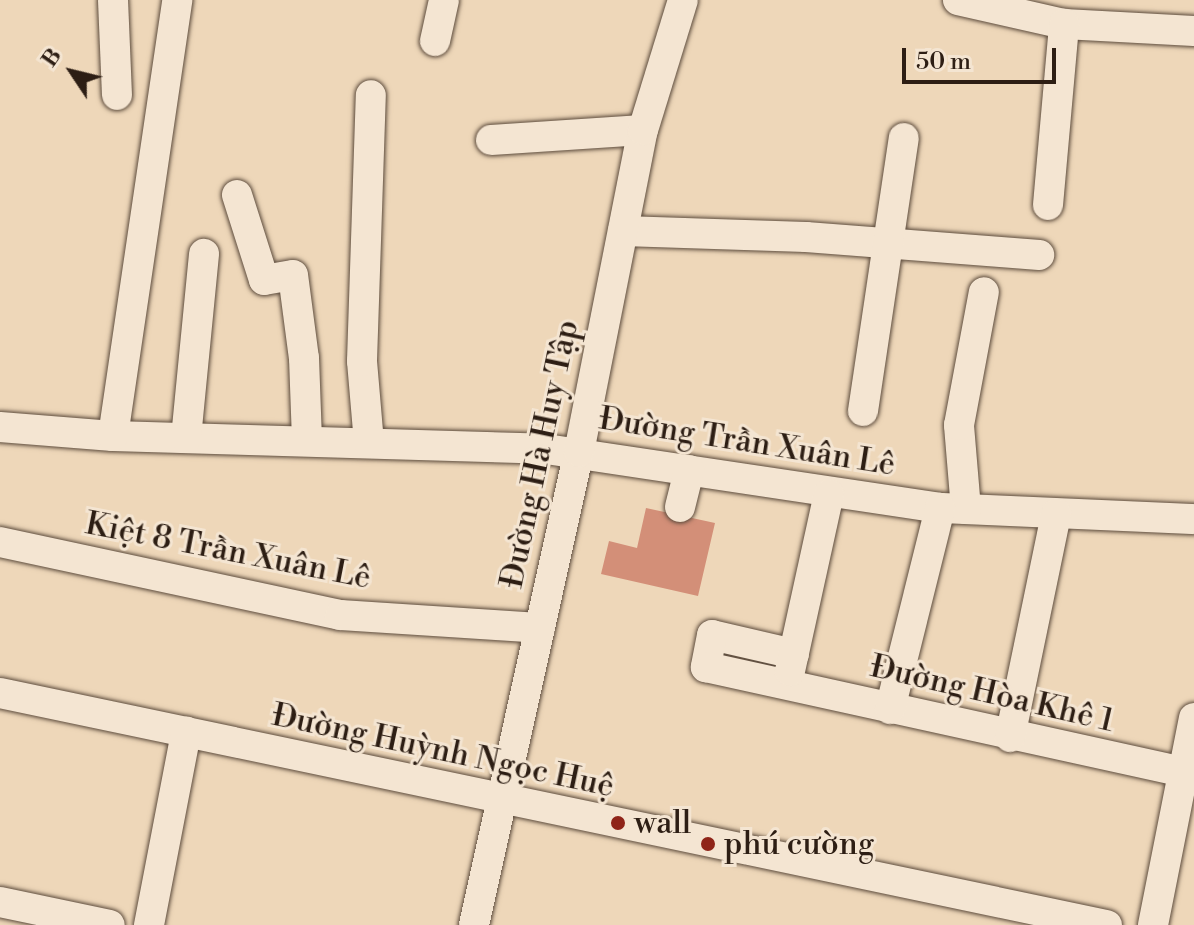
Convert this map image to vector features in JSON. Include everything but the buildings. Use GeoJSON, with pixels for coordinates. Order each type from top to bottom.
{"type":"FeatureCollection","features":[{"type":"Feature","properties":{"kind":"street"},"geometry":{"type":"LineString","coordinates":[[113,0],[117,95]]}},
{"type":"Feature","properties":{"kind":"street"},"geometry":{"type":"LineString","coordinates":[[113,436],[177,0]]}},
{"type":"Feature","properties":{"kind":"street"},"geometry":{"type":"LineString","coordinates":[[435,41],[444,0]]}},
{"type":"Feature","properties":{"kind":"street","name":"Đường Hà Huy Tập"},"geometry":{"type":"LineString","coordinates":[[474,925],[579,452],[643,130],[683,0]]}},
{"type":"Feature","properties":{"kind":"street"},"geometry":{"type":"LineString","coordinates":[[958,0],[1194,31]]}},
{"type":"Feature","properties":{"kind":"street"},"geometry":{"type":"LineString","coordinates":[[1048,205],[1079,16]]}},
{"type":"Feature","properties":{"kind":"street"},"geometry":{"type":"LineString","coordinates":[[369,443],[362,361],[371,95]]}},
{"type":"Feature","properties":{"kind":"street"},"geometry":{"type":"LineString","coordinates":[[491,140],[643,130]]}},
{"type":"Feature","properties":{"kind":"street"},"geometry":{"type":"LineString","coordinates":[[863,411],[904,138]]}},
{"type":"Feature","properties":{"kind":"street"},"geometry":{"type":"LineString","coordinates":[[237,195],[264,280],[293,275],[303,346],[307,441]]}},
{"type":"Feature","properties":{"kind":"street"},"geometry":{"type":"LineString","coordinates":[[623,231],[888,243],[1039,255]]}},
{"type":"Feature","properties":{"kind":"street"},"geometry":{"type":"LineString","coordinates":[[186,438],[204,254]]}},
{"type":"Feature","properties":{"kind":"street"},"geometry":{"type":"LineString","coordinates":[[890,709],[953,508],[959,425],[984,292]]}},
{"type":"Feature","properties":{"kind":"street","name":"Đường Trần Xuân Lê"},"geometry":{"type":"LineString","coordinates":[[0,427],[113,436],[579,452],[829,494],[953,508],[1194,519]]}},
{"type":"Feature","properties":{"kind":"street"},"geometry":{"type":"LineString","coordinates":[[680,507],[689,470]]}},
{"type":"Feature","properties":{"kind":"street"},"geometry":{"type":"LineString","coordinates":[[787,684],[829,494]]}},
{"type":"Feature","properties":{"kind":"street"},"geometry":{"type":"LineString","coordinates":[[1010,737],[1056,514]]}},
{"type":"Feature","properties":{"kind":"street","name":"Kiệt 8 Trần Xuân Lê"},"geometry":{"type":"LineString","coordinates":[[0,542],[340,615],[540,628]]}},
{"type":"Feature","properties":{"kind":"street","name":"Đường Hòa Khê 1"},"geometry":{"type":"LineString","coordinates":[[794,654],[712,635],[706,667],[1010,737],[1182,772]]}},
{"type":"Feature","properties":{"kind":"street","name":"Đường Huỳnh Ngọc Huệ"},"geometry":{"type":"LineString","coordinates":[[0,693],[501,801],[1107,925]]}},
{"type":"Feature","properties":{"kind":"street"},"geometry":{"type":"LineString","coordinates":[[1153,925],[1194,718]]}},
{"type":"Feature","properties":{"kind":"street"},"geometry":{"type":"LineString","coordinates":[[149,925],[186,732]]}},
{"type":"Feature","properties":{"kind":"street"},"geometry":{"type":"LineString","coordinates":[[0,902],[110,925]]}},
{"type":"Feature","properties":{"kind":"place","name":"wall"},"geometry":{"type":"Point","coordinates":[618,823]}},
{"type":"Feature","properties":{"kind":"place","name":"phú cường"},"geometry":{"type":"Point","coordinates":[708,844]}}]}
